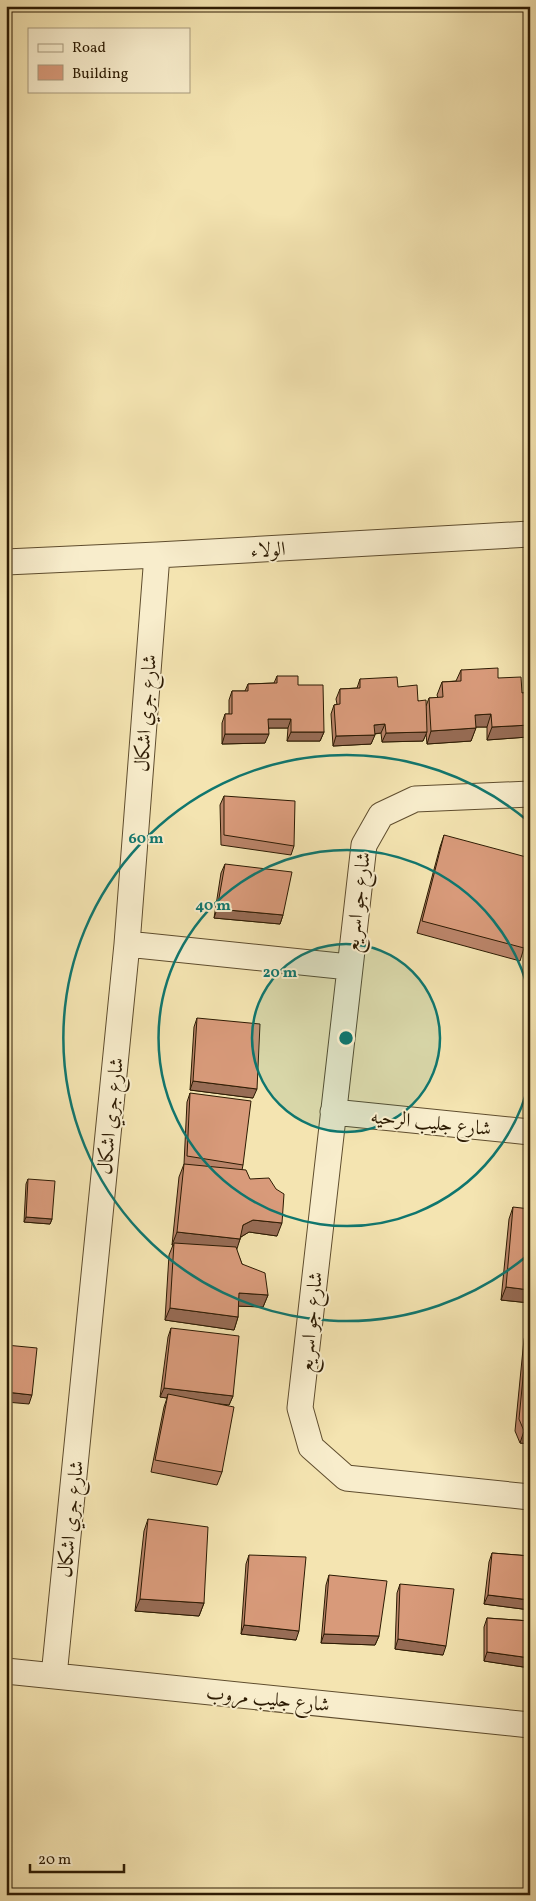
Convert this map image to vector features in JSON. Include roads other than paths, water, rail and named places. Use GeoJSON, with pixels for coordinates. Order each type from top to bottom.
{"type":"FeatureCollection","features":[{"type":"Feature","properties":{"kind":"street","name":"الولاء"},"geometry":{"type":"LineString","coordinates":[[6,562],[157,556],[530,534]]}},
{"type":"Feature","properties":{"kind":"street","name":"شارع جري اشكال"},"geometry":{"type":"LineString","coordinates":[[54,1676],[127,944],[157,556]]}},
{"type":"Feature","properties":{"kind":"street","name":"شارع جو اسريع"},"geometry":{"type":"LineString","coordinates":[[530,794],[415,798],[381,815],[364,845],[300,1408],[311,1447],[346,1478],[530,1497]]}},
{"type":"Feature","properties":{"kind":"street","name":"شارع جو اسريع"},"geometry":{"type":"LineString","coordinates":[[127,944],[349,967]]}},
{"type":"Feature","properties":{"kind":"street","name":"شارع جليب الرحيه"},"geometry":{"type":"LineString","coordinates":[[333,1112],[530,1132]]}},
{"type":"Feature","properties":{"kind":"street","name":"شارع جليب مروب"},"geometry":{"type":"LineString","coordinates":[[6,1671],[530,1726]]}}]}
